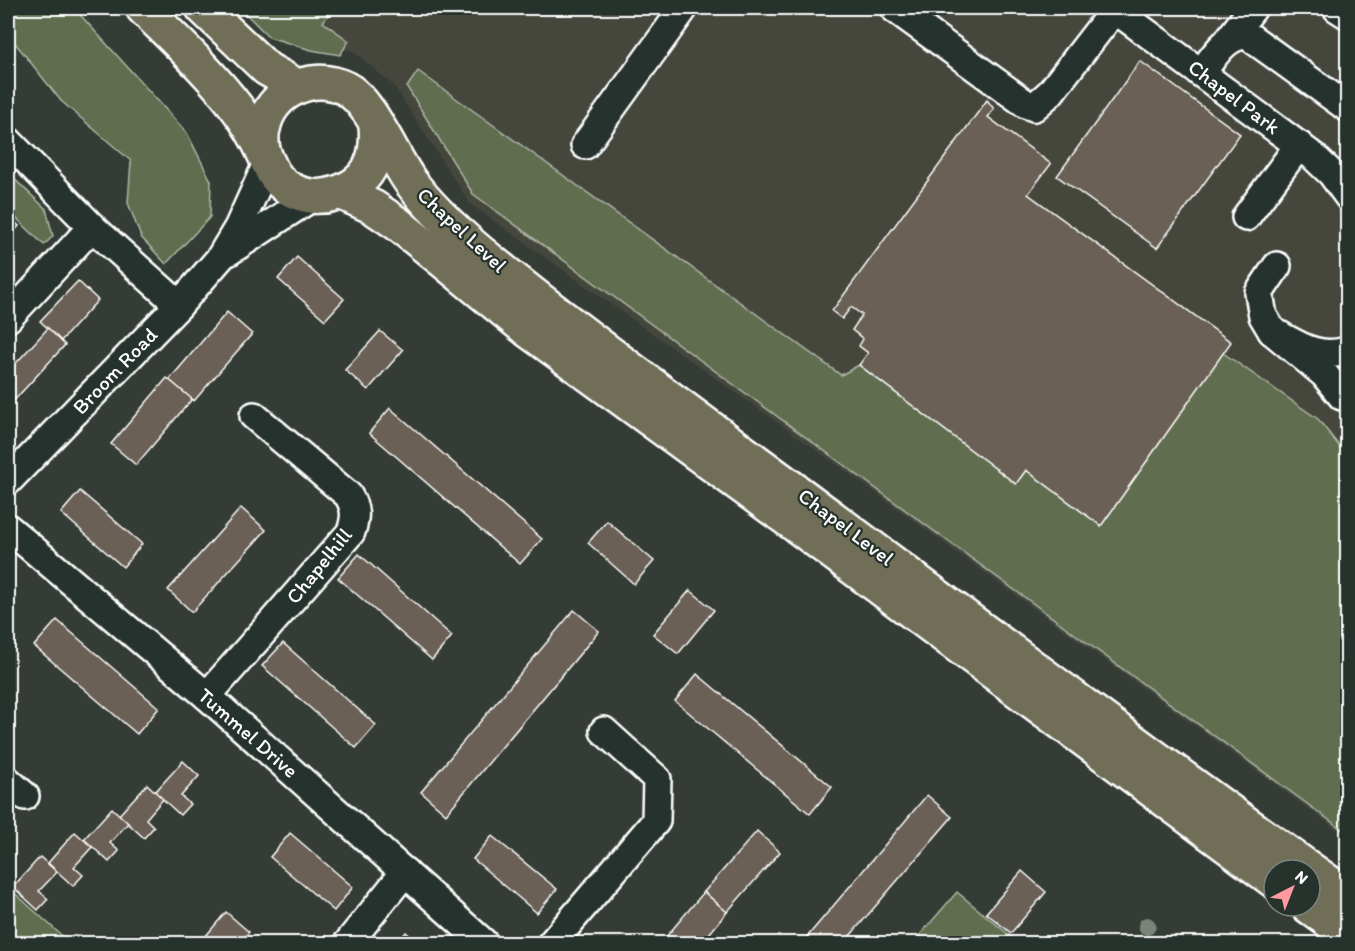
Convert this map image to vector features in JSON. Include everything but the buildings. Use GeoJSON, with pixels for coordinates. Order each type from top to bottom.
{"type":"FeatureCollection","features":[{"type":"Feature","properties":{"kind":"main road","name":"Chapel Level"},"geometry":{"type":"LineString","coordinates":[[143,8],[209,74],[238,110],[284,185],[373,207],[398,224],[530,332],[806,533],[1262,872]]}},
{"type":"Feature","properties":{"kind":"main road"},"geometry":{"type":"LineString","coordinates":[[202,8],[267,69],[297,86],[281,96],[268,112],[262,131],[265,157]]}},
{"type":"Feature","properties":{"kind":"main road","name":"Chapel Level"},"geometry":{"type":"LineString","coordinates":[[297,86],[314,82],[330,83],[346,88],[365,105],[410,181],[443,218],[479,250],[616,357],[1212,800],[1347,896]]}},
{"type":"Feature","properties":{"kind":"main road"},"geometry":{"type":"LineString","coordinates":[[327,195],[356,184],[367,172],[374,158],[377,142],[376,126]]}},
{"type":"Feature","properties":{"kind":"main road"},"geometry":{"type":"LineString","coordinates":[[1322,916],[1347,935]]}},
{"type":"Feature","properties":{"kind":"street"},"geometry":{"type":"LineString","coordinates":[[585,145],[684,8]]}},
{"type":"Feature","properties":{"kind":"street"},"geometry":{"type":"LineString","coordinates":[[894,8],[1026,104],[1034,107],[1050,93],[1114,8]]}},
{"type":"Feature","properties":{"kind":"street","name":"Chapel Park"},"geometry":{"type":"LineString","coordinates":[[1114,8],[1299,145],[1332,174],[1347,196]]}},
{"type":"Feature","properties":{"kind":"street"},"geometry":{"type":"LineString","coordinates":[[1202,73],[1252,8]]}},
{"type":"Feature","properties":{"kind":"street"},"geometry":{"type":"LineString","coordinates":[[1337,8],[1347,15]]}},
{"type":"Feature","properties":{"kind":"street"},"geometry":{"type":"LineString","coordinates":[[1229,39],[1237,35],[1247,35],[1257,40],[1347,108]]}},
{"type":"Feature","properties":{"kind":"street"},"geometry":{"type":"LineString","coordinates":[[8,141],[92,227],[179,305]]}},
{"type":"Feature","properties":{"kind":"street"},"geometry":{"type":"LineString","coordinates":[[1246,217],[1299,145]]}},
{"type":"Feature","properties":{"kind":"street","name":"Broom Road"},"geometry":{"type":"LineString","coordinates":[[8,481],[179,305],[220,258],[241,221],[265,157]]}},
{"type":"Feature","properties":{"kind":"street","name":"Broom Road"},"geometry":{"type":"LineString","coordinates":[[220,258],[327,195]]}},
{"type":"Feature","properties":{"kind":"street"},"geometry":{"type":"LineString","coordinates":[[8,318],[92,227]]}},
{"type":"Feature","properties":{"kind":"street"},"geometry":{"type":"LineString","coordinates":[[1278,266],[1259,293],[1263,316],[1272,331],[1315,366],[1345,400]]}},
{"type":"Feature","properties":{"kind":"street"},"geometry":{"type":"LineString","coordinates":[[1272,331],[1311,352],[1330,356],[1347,350]]}},
{"type":"Feature","properties":{"kind":"street"},"geometry":{"type":"LineString","coordinates":[[1345,400],[1337,373],[1347,350]]}},
{"type":"Feature","properties":{"kind":"street","name":"Chapelhill"},"geometry":{"type":"LineString","coordinates":[[207,696],[351,532],[356,519],[354,505],[348,495],[254,416]]}},
{"type":"Feature","properties":{"kind":"street","name":"Tummel Drive"},"geometry":{"type":"LineString","coordinates":[[8,528],[207,696],[485,944]]}},
{"type":"Feature","properties":{"kind":"street"},"geometry":{"type":"LineString","coordinates":[[551,944],[656,821],[657,779],[604,730]]}},
{"type":"Feature","properties":{"kind":"street"},"geometry":{"type":"LineString","coordinates":[[347,944],[405,872]]}},
{"type":"Feature","properties":{"kind":"shaded area"},"geometry":{"type":"Polygon","coordinates":[[[247,8],[1347,8],[1347,837],[832,461],[470,204],[394,86],[353,51],[274,39],[247,8]]]}},
{"type":"Feature","properties":{"kind":"green space"},"geometry":{"type":"Polygon","coordinates":[[[8,8],[74,8],[187,133],[211,181],[210,217],[166,264],[141,237],[128,203],[131,161],[61,101],[8,34],[8,8]]]}},
{"type":"Feature","properties":{"kind":"green space"},"geometry":{"type":"Polygon","coordinates":[[[240,8],[333,8],[323,22],[349,41],[340,55],[311,50],[269,37],[240,8]]]}},
{"type":"Feature","properties":{"kind":"green space"},"geometry":{"type":"Polygon","coordinates":[[[418,71],[841,375],[859,365],[1016,484],[1026,470],[1101,526],[1223,353],[1318,419],[1347,456],[1347,833],[473,194],[407,87],[418,71]]]}},
{"type":"Feature","properties":{"kind":"green space"},"geometry":{"type":"Polygon","coordinates":[[[8,173],[46,209],[53,236],[44,245],[8,210],[8,173]]]}},
{"type":"Feature","properties":{"kind":"green space"},"geometry":{"type":"Polygon","coordinates":[[[8,887],[70,943],[8,943],[8,887]]]}},
{"type":"Feature","properties":{"kind":"green space"},"geometry":{"type":"Polygon","coordinates":[[[957,892],[1019,943],[913,943],[957,892]]]}}]}
